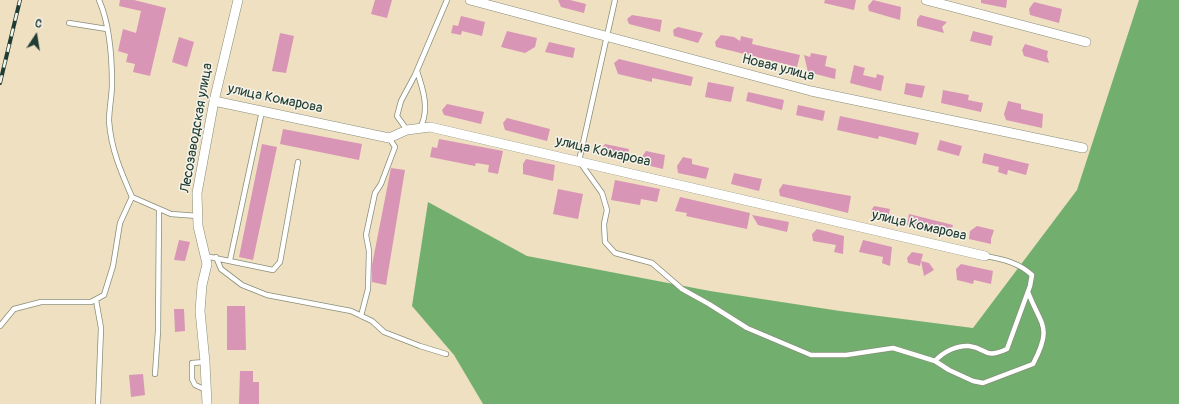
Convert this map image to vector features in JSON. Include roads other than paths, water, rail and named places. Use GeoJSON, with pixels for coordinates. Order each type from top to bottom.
{"type":"FeatureCollection","features":[{"type":"Feature","properties":{"kind":"street","name":"Лесозаводская улица"},"geometry":{"type":"LineString","coordinates":[[207,404],[200,311],[202,285],[207,264],[198,226],[197,193],[214,101],[238,0]]}},
{"type":"Feature","properties":{"kind":"street","name":"Новая улица"},"geometry":{"type":"LineString","coordinates":[[470,0],[606,38],[811,91],[1083,148]]}},
{"type":"Feature","properties":{"kind":"street"},"geometry":{"type":"LineString","coordinates":[[926,0],[1086,42]]}},
{"type":"Feature","properties":{"kind":"street","name":"улица Комарова"},"geometry":{"type":"LineString","coordinates":[[214,101],[389,138],[407,130],[430,127],[985,256]]}},
{"type":"Feature","properties":{"kind":"lane"},"geometry":{"type":"LineString","coordinates":[[99,0],[106,15],[112,84],[110,121],[116,160],[132,197],[171,214],[198,216]]}},
{"type":"Feature","properties":{"kind":"lane"},"geometry":{"type":"LineString","coordinates":[[407,130],[397,116],[401,101],[417,71],[447,0]]}},
{"type":"Feature","properties":{"kind":"lane"},"geometry":{"type":"LineString","coordinates":[[615,0],[579,161],[602,193],[607,210],[604,224],[605,242],[614,252],[652,264],[682,289],[747,328],[811,355],[846,355],[893,348],[935,361],[949,370],[973,381],[983,383],[1033,364],[1040,350],[1045,328],[1028,292]]}},
{"type":"Feature","properties":{"kind":"lane"},"geometry":{"type":"LineString","coordinates":[[69,23],[107,29]]}},
{"type":"Feature","properties":{"kind":"lane"},"geometry":{"type":"LineString","coordinates":[[417,71],[425,103],[424,120],[420,128]]}},
{"type":"Feature","properties":{"kind":"lane"},"geometry":{"type":"LineString","coordinates":[[230,260],[262,111]]}},
{"type":"Feature","properties":{"kind":"lane"},"geometry":{"type":"LineString","coordinates":[[361,316],[368,289],[369,251],[366,235],[375,193],[381,184],[395,148],[389,138]]}},
{"type":"Feature","properties":{"kind":"lane"},"geometry":{"type":"LineString","coordinates":[[205,256],[216,257],[273,270],[280,262],[298,162]]}},
{"type":"Feature","properties":{"kind":"lane"},"geometry":{"type":"LineString","coordinates":[[0,326],[14,309],[40,302],[91,302],[104,295],[113,266],[120,223],[132,197]]}},
{"type":"Feature","properties":{"kind":"lane"},"geometry":{"type":"LineString","coordinates":[[155,374],[158,331],[159,209]]}},
{"type":"Feature","properties":{"kind":"lane"},"geometry":{"type":"LineString","coordinates":[[935,361],[942,353],[969,346],[989,354],[996,354],[1007,349],[1028,292],[1032,274],[1023,267],[1001,258],[985,256]]}},
{"type":"Feature","properties":{"kind":"lane"},"geometry":{"type":"LineString","coordinates":[[216,257],[221,269],[242,285],[267,295],[352,311],[372,321],[384,332],[446,354]]}},
{"type":"Feature","properties":{"kind":"lane"},"geometry":{"type":"LineString","coordinates":[[96,300],[101,328],[98,404]]}},
{"type":"Feature","properties":{"kind":"lane"},"geometry":{"type":"LineString","coordinates":[[205,362],[192,363],[192,379],[195,385],[206,390]]}},
{"type":"Feature","properties":{"kind":"railway"},"geometry":{"type":"LineString","coordinates":[[0,83],[20,0]]}}]}
